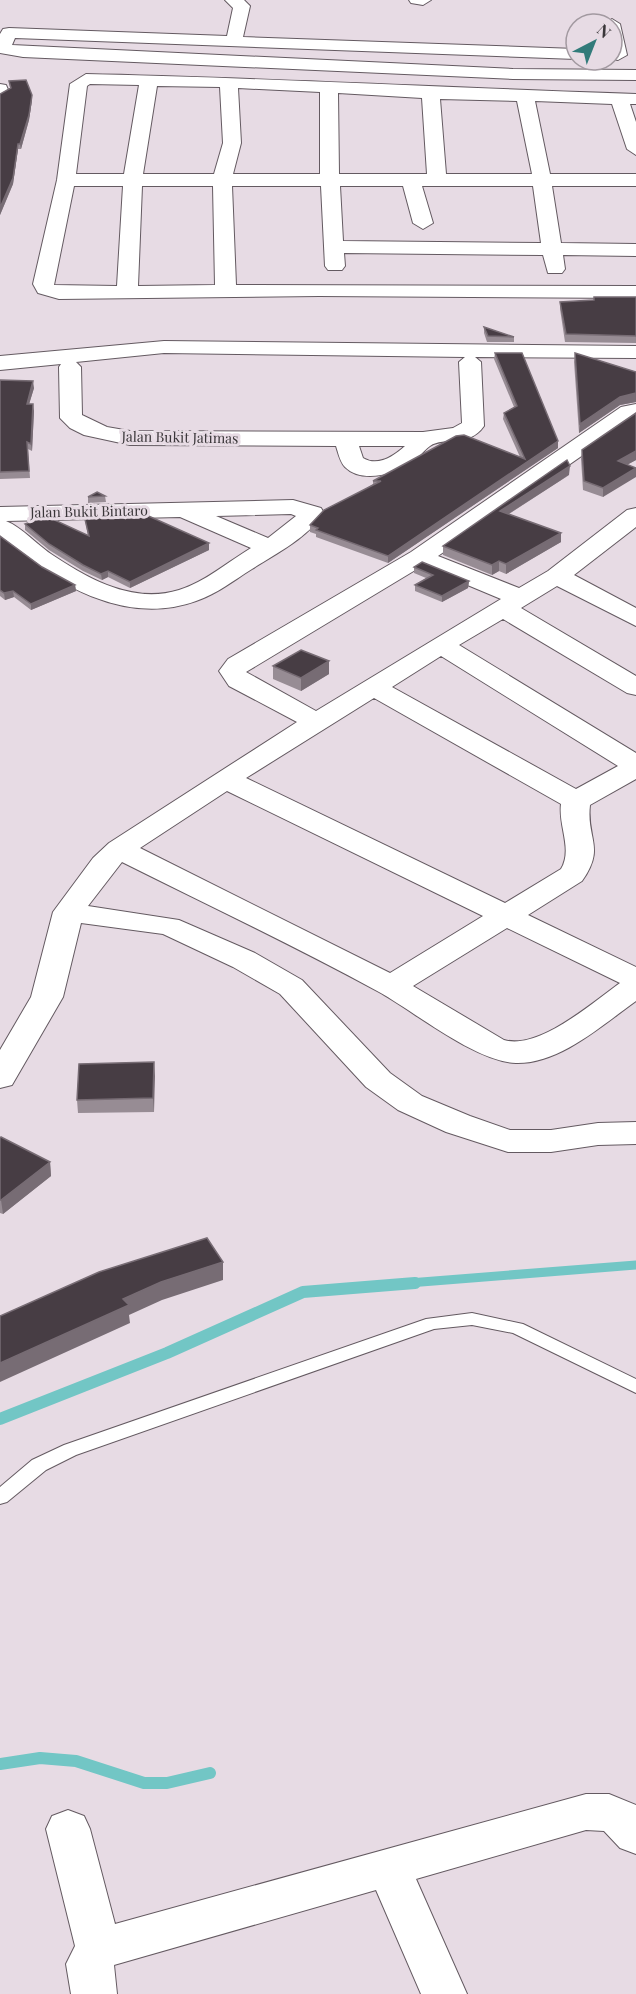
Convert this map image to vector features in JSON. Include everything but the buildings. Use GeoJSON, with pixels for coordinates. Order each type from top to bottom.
{"type":"FeatureCollection","features":[{"type":"Feature","properties":{"kind":"street"},"geometry":{"type":"LineString","coordinates":[[232,60],[242,6],[233,0]]}},
{"type":"Feature","properties":{"kind":"street"},"geometry":{"type":"LineString","coordinates":[[417,0],[423,0]]}},
{"type":"Feature","properties":{"kind":"street"},"geometry":{"type":"LineString","coordinates":[[607,6],[609,12]]}},
{"type":"Feature","properties":{"kind":"street"},"geometry":{"type":"LineString","coordinates":[[564,54],[5,33],[3,46],[14,51],[513,74],[636,75]]}},
{"type":"Feature","properties":{"kind":"street"},"geometry":{"type":"LineString","coordinates":[[513,74],[518,96],[535,135],[558,290]]}},
{"type":"Feature","properties":{"kind":"street"},"geometry":{"type":"LineString","coordinates":[[636,149],[628,99],[431,93],[229,82],[86,79],[79,84],[66,180],[43,288],[59,293],[558,290],[636,292]]}},
{"type":"Feature","properties":{"kind":"street"},"geometry":{"type":"LineString","coordinates":[[127,293],[133,180],[149,80]]}},
{"type":"Feature","properties":{"kind":"street"},"geometry":{"type":"LineString","coordinates":[[226,291],[222,179],[232,144],[229,82]]}},
{"type":"Feature","properties":{"kind":"street"},"geometry":{"type":"LineString","coordinates":[[329,88],[330,181],[337,291]]}},
{"type":"Feature","properties":{"kind":"street"},"geometry":{"type":"LineString","coordinates":[[431,93],[436,178]]}},
{"type":"Feature","properties":{"kind":"street"},"geometry":{"type":"LineString","coordinates":[[66,180],[330,181],[436,178],[636,180]]}},
{"type":"Feature","properties":{"kind":"street"},"geometry":{"type":"LineString","coordinates":[[411,179],[423,223]]}},
{"type":"Feature","properties":{"kind":"street"},"geometry":{"type":"LineString","coordinates":[[334,247],[636,250]]}},
{"type":"Feature","properties":{"kind":"street"},"geometry":{"type":"LineString","coordinates":[[0,363],[164,347],[470,362],[633,358]]}},
{"type":"Feature","properties":{"kind":"street"},"geometry":{"type":"LineString","coordinates":[[0,373],[160,359],[279,353],[633,358]]}},
{"type":"Feature","properties":{"kind":"street","name":"Jalan Bukit Jatimas"},"geometry":{"type":"LineString","coordinates":[[70,367],[71,418],[92,431],[130,438],[423,439],[459,434],[473,426],[470,362]]}},
{"type":"Feature","properties":{"kind":"street"},"geometry":{"type":"LineString","coordinates":[[317,722],[238,680],[232,671],[237,665],[420,557],[630,412],[636,411]]}},
{"type":"Feature","properties":{"kind":"street"},"geometry":{"type":"LineString","coordinates":[[345,437],[352,462],[364,469],[388,466],[416,450],[423,439]]}},
{"type":"Feature","properties":{"kind":"street","name":"Jalan Bukit Bintaro"},"geometry":{"type":"LineString","coordinates":[[0,514],[293,507],[311,511],[309,517],[269,548],[182,598],[148,602],[116,597],[73,580],[34,554],[0,527]]}},
{"type":"Feature","properties":{"kind":"street","name":"Jalan Bukit Bintaro"},"geometry":{"type":"LineString","coordinates":[[178,509],[269,548]]}},
{"type":"Feature","properties":{"kind":"street"},"geometry":{"type":"LineString","coordinates":[[0,1078],[47,997],[68,912],[103,864],[119,849],[225,779],[557,576],[636,515]]}},
{"type":"Feature","properties":{"kind":"street"},"geometry":{"type":"LineString","coordinates":[[420,557],[513,603],[636,687]]}},
{"type":"Feature","properties":{"kind":"street"},"geometry":{"type":"LineString","coordinates":[[557,576],[636,618]]}},
{"type":"Feature","properties":{"kind":"street"},"geometry":{"type":"LineString","coordinates":[[441,645],[636,766],[576,801]]}},
{"type":"Feature","properties":{"kind":"street"},"geometry":{"type":"LineString","coordinates":[[373,687],[576,801]]}},
{"type":"Feature","properties":{"kind":"street"},"geometry":{"type":"LineString","coordinates":[[225,779],[636,979]]}},
{"type":"Feature","properties":{"kind":"street"},"geometry":{"type":"LineString","coordinates":[[391,986],[572,875],[580,865],[582,850],[574,816],[576,801]]}},
{"type":"Feature","properties":{"kind":"street"},"geometry":{"type":"LineString","coordinates":[[119,849],[391,986],[492,1047],[514,1053],[531,1052],[566,1035],[636,987]]}},
{"type":"Feature","properties":{"kind":"street"},"geometry":{"type":"LineString","coordinates":[[68,912],[168,926],[244,960],[291,987],[378,1080],[410,1103],[458,1124],[508,1141],[551,1141],[598,1134],[636,1133]]}},
{"type":"Feature","properties":{"kind":"street"},"geometry":{"type":"LineString","coordinates":[[94,1994],[89,1964],[99,1949],[586,1812],[605,1810],[617,1814],[630,1824],[636,1835]]}},
{"type":"Feature","properties":{"kind":"street"},"geometry":{"type":"LineString","coordinates":[[68,1829],[99,1949]]}},
{"type":"Feature","properties":{"kind":"street"},"geometry":{"type":"LineString","coordinates":[[389,1869],[444,1994]]}},
{"type":"Feature","properties":{"kind":"lane"},"geometry":{"type":"LineString","coordinates":[[0,1497],[39,1465],[70,1450],[432,1323],[472,1319],[517,1328],[636,1387]]}},
{"type":"Feature","properties":{"kind":"waterway"},"geometry":{"type":"LineString","coordinates":[[396,1284],[636,1265]]}},
{"type":"Feature","properties":{"kind":"waterway"},"geometry":{"type":"LineString","coordinates":[[0,1419],[167,1353],[303,1292],[415,1283]]}},
{"type":"Feature","properties":{"kind":"waterway"},"geometry":{"type":"LineString","coordinates":[[0,1764],[40,1758],[76,1761],[144,1783],[167,1783],[210,1773]]}}]}
